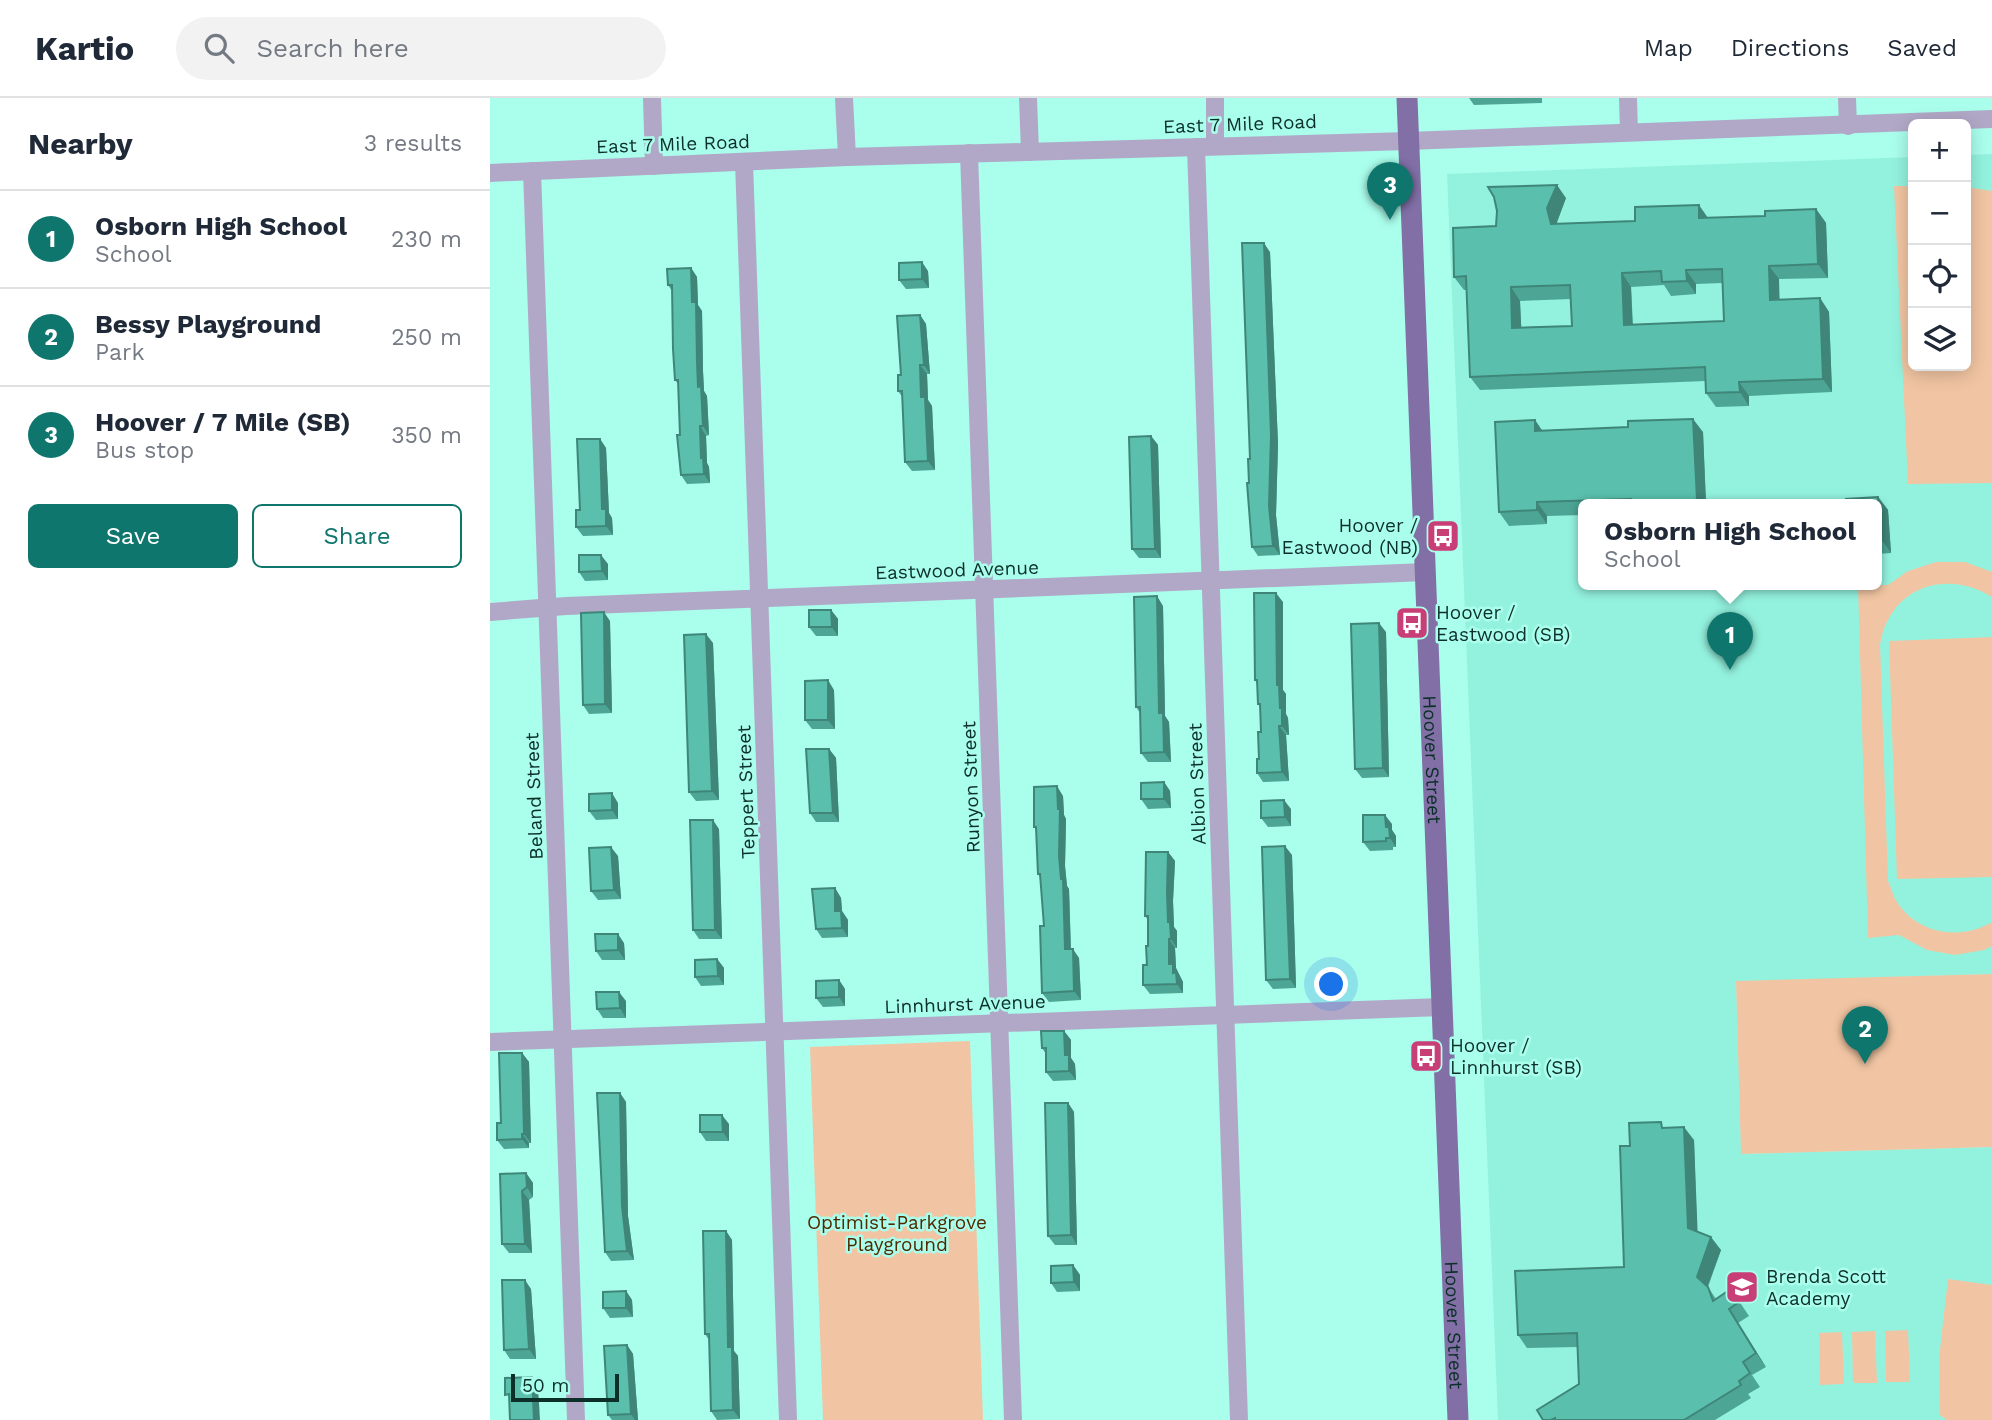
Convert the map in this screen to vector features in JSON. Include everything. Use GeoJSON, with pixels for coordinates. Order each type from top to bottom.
{"type":"FeatureCollection","features":[{"type":"Feature","properties":{"kind":"main road","name":"Hoover Street"},"geometry":{"type":"LineString","coordinates":[[1407,98],[1458,1420]]}},
{"type":"Feature","properties":{"kind":"street"},"geometry":{"type":"LineString","coordinates":[[652,98],[654,166]]}},
{"type":"Feature","properties":{"kind":"street"},"geometry":{"type":"LineString","coordinates":[[844,98],[847,157]]}},
{"type":"Feature","properties":{"kind":"street"},"geometry":{"type":"LineString","coordinates":[[1028,98],[1030,152]]}},
{"type":"Feature","properties":{"kind":"street"},"geometry":{"type":"LineString","coordinates":[[1214,98],[1215,146]]}},
{"type":"Feature","properties":{"kind":"street"},"geometry":{"type":"LineString","coordinates":[[1628,98],[1629,132]]}},
{"type":"Feature","properties":{"kind":"street"},"geometry":{"type":"LineString","coordinates":[[1847,98],[1848,126]]}},
{"type":"Feature","properties":{"kind":"street","name":"East 7 Mile Road"},"geometry":{"type":"LineString","coordinates":[[490,173],[847,157],[1408,141],[1992,119]]}},
{"type":"Feature","properties":{"kind":"street","name":"Albion Street"},"geometry":{"type":"LineString","coordinates":[[1196,147],[1239,1420]]}},
{"type":"Feature","properties":{"kind":"street","name":"Runyon Street"},"geometry":{"type":"LineString","coordinates":[[970,153],[1013,1420]]}},
{"type":"Feature","properties":{"kind":"street","name":"Teppert Street"},"geometry":{"type":"LineString","coordinates":[[744,162],[788,1420]]}},
{"type":"Feature","properties":{"kind":"street","name":"Beland Street"},"geometry":{"type":"LineString","coordinates":[[532,171],[576,1420]]}},
{"type":"Feature","properties":{"kind":"street","name":"Eastwood Avenue"},"geometry":{"type":"LineString","coordinates":[[490,612],[1426,572]]}},
{"type":"Feature","properties":{"kind":"street","name":"Linnhurst Avenue"},"geometry":{"type":"LineString","coordinates":[[490,1042],[1442,1007]]}},
{"type":"Feature","properties":{"kind":"shaded area"},"geometry":{"type":"Polygon","coordinates":[[[1992,154],[1992,974],[1736,982],[1742,1154],[1992,1147],[1992,1420],[1498,1420],[1447,174],[1908,157],[1908,371],[1971,371],[1971,155],[1992,154]]]}},
{"type":"Feature","properties":{"kind":"green space"},"geometry":{"type":"Polygon","coordinates":[[[1894,186],[1908,186],[1908,371],[1971,371],[1971,188],[1992,191],[1992,483],[1908,484],[1894,186]]]}},
{"type":"Feature","properties":{"kind":"green space"},"geometry":{"type":"Polygon","coordinates":[[[1936,562],[1965,562],[1992,572],[1992,597],[1963,585],[1948,584],[1933,585],[1907,597],[1896,608],[1885,627],[1880,644],[1888,881],[1896,900],[1906,913],[1928,927],[1940,931],[1967,931],[1992,922],[1992,946],[1955,955],[1927,950],[1899,935],[1868,938],[1858,590],[1882,590],[1882,585],[1888,585],[1908,571],[1936,562]]]}},
{"type":"Feature","properties":{"kind":"green space"},"geometry":{"type":"Polygon","coordinates":[[[1992,637],[1992,877],[1897,879],[1889,641],[1992,637]]]}},
{"type":"Feature","properties":{"kind":"green space"},"geometry":{"type":"Polygon","coordinates":[[[1992,974],[1992,1147],[1741,1154],[1736,981],[1992,974]]]}},
{"type":"Feature","properties":{"kind":"green space","name":"Optimist-Parkgrove Playground"},"geometry":{"type":"Polygon","coordinates":[[[970,1041],[983,1420],[823,1420],[810,1047],[970,1041]]]}},
{"type":"Feature","properties":{"kind":"green space"},"geometry":{"type":"Polygon","coordinates":[[[1948,1279],[1992,1285],[1992,1420],[1947,1420],[1940,1415],[1939,1358],[1948,1279]]]}},
{"type":"Feature","properties":{"kind":"green space"},"geometry":{"type":"Polygon","coordinates":[[[1908,1330],[1910,1382],[1886,1382],[1885,1331],[1908,1330]]]}},
{"type":"Feature","properties":{"kind":"green space"},"geometry":{"type":"Polygon","coordinates":[[[1875,1331],[1877,1383],[1853,1383],[1852,1332],[1875,1331]]]}},
{"type":"Feature","properties":{"kind":"green space"},"geometry":{"type":"Polygon","coordinates":[[[1842,1332],[1844,1384],[1820,1385],[1819,1333],[1842,1332]]]}},
{"type":"Feature","properties":{"kind":"building"},"geometry":{"type":"Polygon","coordinates":[[[1557,185],[1547,208],[1551,224],[1635,221],[1635,207],[1699,205],[1699,218],[1765,216],[1765,211],[1816,209],[1818,264],[1769,266],[1770,300],[1820,298],[1823,379],[1739,382],[1740,392],[1706,393],[1705,367],[1470,377],[1466,276],[1454,277],[1453,228],[1496,226],[1497,211],[1494,197],[1488,187],[1557,185]],[[1722,269],[1686,270],[1687,281],[1662,282],[1661,271],[1622,273],[1624,325],[1724,321],[1722,269]],[[1570,285],[1511,287],[1512,328],[1572,326],[1570,285]]]}},
{"type":"Feature","properties":{"kind":"building"},"geometry":{"type":"Polygon","coordinates":[[[1242,243],[1264,243],[1271,435],[1269,506],[1273,546],[1252,547],[1247,483],[1250,459],[1242,243]]]}},
{"type":"Feature","properties":{"kind":"building"},"geometry":{"type":"Polygon","coordinates":[[[922,262],[922,279],[899,280],[899,263],[922,262]]]}},
{"type":"Feature","properties":{"kind":"building"},"geometry":{"type":"Polygon","coordinates":[[[691,268],[692,302],[696,302],[698,387],[701,386],[703,426],[700,426],[701,458],[703,457],[704,474],[681,475],[677,435],[680,435],[678,380],[675,380],[673,349],[672,285],[668,285],[667,269],[691,268]]]}},
{"type":"Feature","properties":{"kind":"building"},"geometry":{"type":"Polygon","coordinates":[[[920,315],[924,365],[920,365],[921,397],[925,397],[928,461],[905,462],[902,391],[898,391],[898,375],[901,375],[897,316],[920,315]]]}},
{"type":"Feature","properties":{"kind":"building"},"geometry":{"type":"Polygon","coordinates":[[[1693,419],[1697,499],[1578,499],[1537,502],[1537,510],[1499,512],[1495,422],[1535,420],[1535,431],[1628,427],[1628,421],[1693,419]]]}},
{"type":"Feature","properties":{"kind":"building"},"geometry":{"type":"Polygon","coordinates":[[[1151,436],[1155,549],[1132,549],[1129,437],[1151,436]]]}},
{"type":"Feature","properties":{"kind":"building"},"geometry":{"type":"Polygon","coordinates":[[[577,439],[600,439],[602,509],[606,509],[606,526],[576,527],[576,510],[580,510],[577,439]]]}},
{"type":"Feature","properties":{"kind":"building"},"geometry":{"type":"Polygon","coordinates":[[[1878,497],[1878,499],[1846,499],[1878,497]]]}},
{"type":"Feature","properties":{"kind":"building"},"geometry":{"type":"Polygon","coordinates":[[[579,555],[601,555],[602,571],[579,572],[579,555]]]}},
{"type":"Feature","properties":{"kind":"building"},"geometry":{"type":"Polygon","coordinates":[[[1254,593],[1276,593],[1277,685],[1282,708],[1282,726],[1279,726],[1282,772],[1257,773],[1258,732],[1261,732],[1260,704],[1255,680],[1254,593]]]}},
{"type":"Feature","properties":{"kind":"building"},"geometry":{"type":"Polygon","coordinates":[[[1157,596],[1159,713],[1163,713],[1164,752],[1141,753],[1140,707],[1136,707],[1134,597],[1157,596]]]}},
{"type":"Feature","properties":{"kind":"building"},"geometry":{"type":"Polygon","coordinates":[[[809,610],[831,610],[832,627],[809,627],[809,610]]]}},
{"type":"Feature","properties":{"kind":"building"},"geometry":{"type":"Polygon","coordinates":[[[604,612],[605,704],[583,705],[581,613],[604,612]]]}},
{"type":"Feature","properties":{"kind":"building"},"geometry":{"type":"Polygon","coordinates":[[[1379,623],[1383,768],[1355,769],[1351,624],[1379,623]]]}},
{"type":"Feature","properties":{"kind":"building"},"geometry":{"type":"Polygon","coordinates":[[[706,634],[712,791],[689,792],[684,635],[706,634]]]}},
{"type":"Feature","properties":{"kind":"building"},"geometry":{"type":"Polygon","coordinates":[[[828,680],[828,720],[805,720],[805,681],[828,680]]]}},
{"type":"Feature","properties":{"kind":"building"},"geometry":{"type":"Polygon","coordinates":[[[806,749],[829,749],[833,813],[810,813],[806,749]]]}},
{"type":"Feature","properties":{"kind":"building"},"geometry":{"type":"Polygon","coordinates":[[[1164,782],[1164,799],[1141,799],[1141,783],[1164,782]]]}},
{"type":"Feature","properties":{"kind":"building"},"geometry":{"type":"Polygon","coordinates":[[[1057,786],[1065,949],[1073,949],[1074,991],[1042,993],[1040,926],[1044,926],[1034,827],[1034,787],[1057,786]]]}},
{"type":"Feature","properties":{"kind":"building"},"geometry":{"type":"Polygon","coordinates":[[[612,793],[612,810],[589,811],[589,794],[612,793]]]}},
{"type":"Feature","properties":{"kind":"building"},"geometry":{"type":"Polygon","coordinates":[[[1284,800],[1285,817],[1261,818],[1261,801],[1284,800]]]}},
{"type":"Feature","properties":{"kind":"building"},"geometry":{"type":"Polygon","coordinates":[[[1363,815],[1385,815],[1390,838],[1386,838],[1386,841],[1363,842],[1363,815]]]}},
{"type":"Feature","properties":{"kind":"building"},"geometry":{"type":"Polygon","coordinates":[[[690,820],[713,820],[715,930],[693,930],[690,820]]]}},
{"type":"Feature","properties":{"kind":"building"},"geometry":{"type":"Polygon","coordinates":[[[1285,846],[1290,979],[1266,980],[1262,847],[1285,846]]]}},
{"type":"Feature","properties":{"kind":"building"},"geometry":{"type":"Polygon","coordinates":[[[611,847],[614,890],[591,891],[589,848],[611,847]]]}},
{"type":"Feature","properties":{"kind":"building"},"geometry":{"type":"Polygon","coordinates":[[[1146,852],[1168,852],[1168,922],[1171,939],[1169,964],[1173,964],[1177,984],[1143,985],[1143,965],[1147,965],[1148,946],[1148,916],[1145,916],[1146,852]]]}},
{"type":"Feature","properties":{"kind":"building"},"geometry":{"type":"Polygon","coordinates":[[[835,888],[835,911],[841,911],[842,928],[816,929],[812,889],[835,888]]]}},
{"type":"Feature","properties":{"kind":"building"},"geometry":{"type":"Polygon","coordinates":[[[595,934],[618,934],[618,950],[596,951],[595,934]]]}},
{"type":"Feature","properties":{"kind":"building"},"geometry":{"type":"Polygon","coordinates":[[[717,959],[718,976],[695,977],[695,960],[717,959]]]}},
{"type":"Feature","properties":{"kind":"building"},"geometry":{"type":"Polygon","coordinates":[[[839,980],[839,997],[816,998],[816,981],[839,980]]]}},
{"type":"Feature","properties":{"kind":"building"},"geometry":{"type":"Polygon","coordinates":[[[596,992],[619,992],[620,1008],[597,1009],[596,992]]]}},
{"type":"Feature","properties":{"kind":"building"},"geometry":{"type":"Polygon","coordinates":[[[1041,1031],[1064,1031],[1069,1071],[1046,1072],[1046,1048],[1042,1048],[1041,1031]]]}},
{"type":"Feature","properties":{"kind":"building"},"geometry":{"type":"Polygon","coordinates":[[[499,1053],[522,1053],[522,1139],[497,1140],[497,1123],[501,1123],[499,1053]]]}},
{"type":"Feature","properties":{"kind":"building"},"geometry":{"type":"Polygon","coordinates":[[[597,1093],[620,1093],[622,1206],[627,1251],[605,1252],[597,1093]]]}},
{"type":"Feature","properties":{"kind":"building"},"geometry":{"type":"Polygon","coordinates":[[[1045,1103],[1068,1103],[1071,1235],[1048,1236],[1045,1103]]]}},
{"type":"Feature","properties":{"kind":"building"},"geometry":{"type":"Polygon","coordinates":[[[700,1115],[722,1115],[723,1132],[700,1132],[700,1115]]]}},
{"type":"Feature","properties":{"kind":"building"},"geometry":{"type":"Polygon","coordinates":[[[1661,1122],[1662,1128],[1684,1127],[1688,1228],[1711,1237],[1697,1277],[1708,1287],[1713,1301],[1731,1289],[1739,1302],[1729,1309],[1756,1353],[1743,1362],[1750,1373],[1739,1381],[1741,1385],[1684,1420],[1543,1420],[1537,1410],[1579,1384],[1577,1333],[1518,1335],[1515,1271],[1624,1267],[1620,1146],[1630,1146],[1629,1123],[1661,1122]]]}},
{"type":"Feature","properties":{"kind":"building"},"geometry":{"type":"Polygon","coordinates":[[[526,1173],[527,1187],[522,1191],[525,1244],[502,1244],[500,1174],[526,1173]]]}},
{"type":"Feature","properties":{"kind":"building"},"geometry":{"type":"Polygon","coordinates":[[[703,1231],[726,1231],[728,1347],[732,1347],[733,1410],[711,1411],[709,1334],[705,1334],[703,1231]]]}},
{"type":"Feature","properties":{"kind":"building"},"geometry":{"type":"Polygon","coordinates":[[[1073,1265],[1074,1282],[1051,1283],[1051,1266],[1073,1265]]]}},
{"type":"Feature","properties":{"kind":"building"},"geometry":{"type":"Polygon","coordinates":[[[502,1280],[525,1280],[529,1349],[504,1350],[502,1280]]]}},
{"type":"Feature","properties":{"kind":"building"},"geometry":{"type":"Polygon","coordinates":[[[626,1291],[626,1308],[603,1308],[603,1292],[626,1291]]]}},
{"type":"Feature","properties":{"kind":"building"},"geometry":{"type":"Polygon","coordinates":[[[627,1345],[631,1414],[608,1415],[604,1346],[627,1345]]]}},
{"type":"Feature","properties":{"kind":"building"},"geometry":{"type":"Polygon","coordinates":[[[532,1377],[534,1420],[510,1420],[505,1378],[532,1377]]]}},
{"type":"Feature","properties":{"kind":"place","name":"Hoover / 7 Mile (SB)"},"geometry":{"type":"Point","coordinates":[1390,220]}},
{"type":"Feature","properties":{"kind":"place","name":"Hoover / Eastwood (NB)"},"geometry":{"type":"Point","coordinates":[1443,536]}},
{"type":"Feature","properties":{"kind":"place","name":"Hoover / Eastwood (SB)"},"geometry":{"type":"Point","coordinates":[1412,623]}},
{"type":"Feature","properties":{"kind":"place","name":"Osborn High School"},"geometry":{"type":"Point","coordinates":[1730,670]}},
{"type":"Feature","properties":{"kind":"place","name":"Hoover / Linnhurst (SB)"},"geometry":{"type":"Point","coordinates":[1426,1056]}},
{"type":"Feature","properties":{"kind":"place","name":"Bessy Playground"},"geometry":{"type":"Point","coordinates":[1865,1064]}},
{"type":"Feature","properties":{"kind":"place","name":"Brenda Scott Academy"},"geometry":{"type":"Point","coordinates":[1742,1287]}}]}
